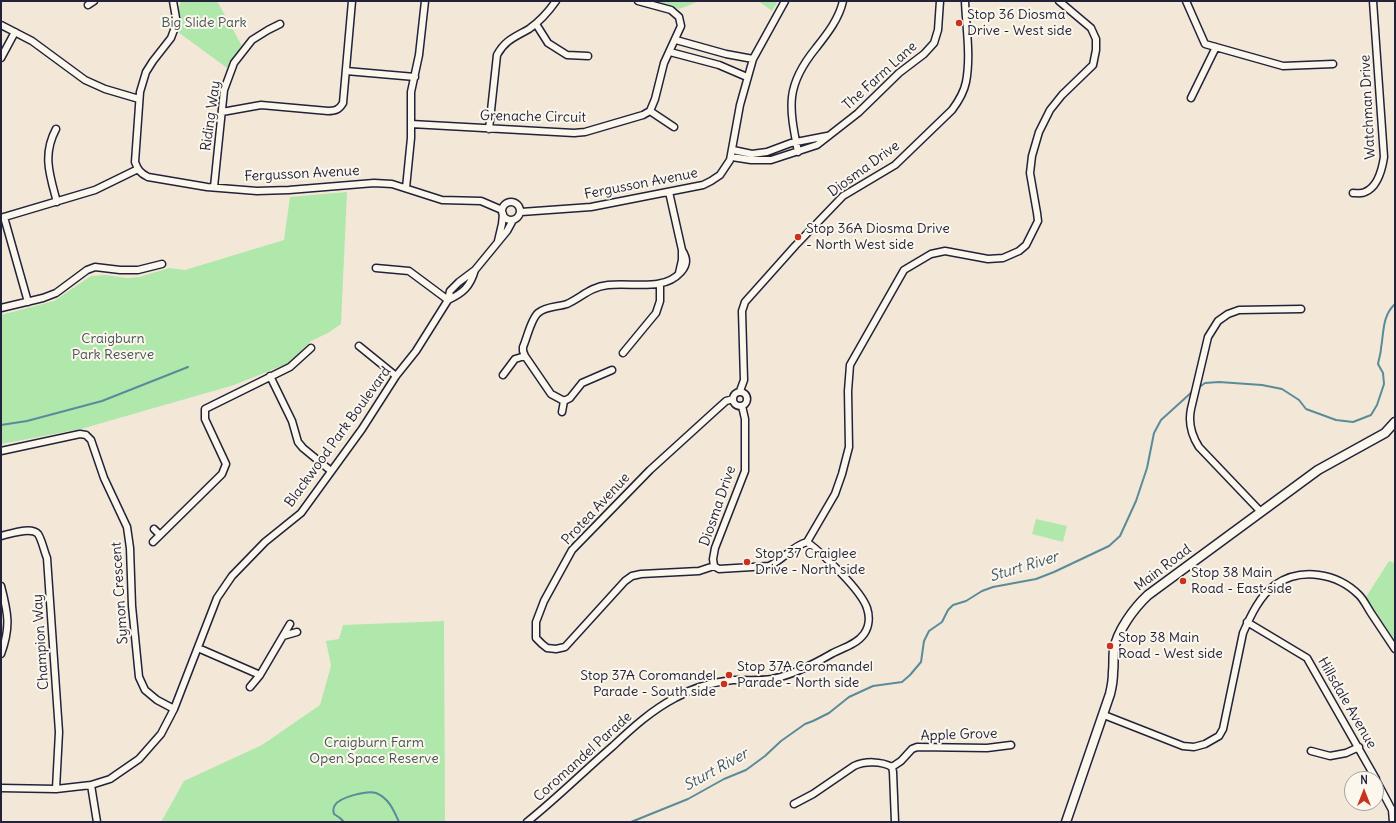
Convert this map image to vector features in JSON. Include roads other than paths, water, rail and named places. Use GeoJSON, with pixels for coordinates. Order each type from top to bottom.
{"type":"FeatureCollection","features":[{"type":"Feature","properties":{"kind":"main road","name":"Main Road"},"geometry":{"type":"LineString","coordinates":[[1066,822],[1104,715],[1112,683],[1114,648],[1117,638],[1140,602],[1318,470],[1385,433],[1395,422]]}},
{"type":"Feature","properties":{"kind":"street"},"geometry":{"type":"LineString","coordinates":[[88,5],[94,1]]}},
{"type":"Feature","properties":{"kind":"street"},"geometry":{"type":"LineString","coordinates":[[28,302],[3,218],[95,190],[138,169],[135,162],[140,92],[146,72],[171,38],[174,30],[176,8],[173,1]]}},
{"type":"Feature","properties":{"kind":"street"},"geometry":{"type":"LineString","coordinates":[[222,112],[261,105],[334,111],[340,108],[343,103],[352,1]]}},
{"type":"Feature","properties":{"kind":"street"},"geometry":{"type":"LineString","coordinates":[[406,188],[411,138],[411,92],[419,56],[425,1]]}},
{"type":"Feature","properties":{"kind":"street"},"geometry":{"type":"LineString","coordinates":[[490,129],[498,55],[502,46],[507,41],[536,24],[556,1]]}},
{"type":"Feature","properties":{"kind":"street"},"geometry":{"type":"LineString","coordinates":[[638,1],[671,10],[679,17],[681,26],[676,40],[664,63],[655,99],[650,111],[674,127]]}},
{"type":"Feature","properties":{"kind":"street","name":"Fergusson Avenue"},"geometry":{"type":"LineString","coordinates":[[521,212],[584,208],[703,185],[712,181],[727,167],[732,154],[740,105],[753,59],[785,1]]}},
{"type":"Feature","properties":{"kind":"street"},"geometry":{"type":"LineString","coordinates":[[798,152],[791,116],[791,101],[794,85],[798,73],[806,60],[835,22],[843,1]]}},
{"type":"Feature","properties":{"kind":"street","name":"The Farm Lane"},"geometry":{"type":"LineString","coordinates":[[732,154],[762,161],[771,160],[813,147],[858,113],[899,73],[924,54],[934,42],[938,30],[940,1]]}},
{"type":"Feature","properties":{"kind":"street","name":"Diosma Drive"},"geometry":{"type":"LineString","coordinates":[[740,391],[744,380],[742,311],[745,302],[795,246],[843,196],[895,164],[952,110],[959,100],[966,84],[968,65],[965,1]]}},
{"type":"Feature","properties":{"kind":"street"},"geometry":{"type":"LineString","coordinates":[[714,566],[719,569],[769,566],[776,563],[798,544],[807,542],[835,494],[849,447],[848,391],[850,365],[904,270],[931,254],[945,251],[988,259],[1003,258],[1019,251],[1026,245],[1038,222],[1030,173],[1032,156],[1039,132],[1050,110],[1062,94],[1093,66],[1096,50],[1096,39],[1091,28],[1059,1]]}},
{"type":"Feature","properties":{"kind":"street"},"geometry":{"type":"LineString","coordinates":[[1186,1],[1204,44],[1283,66],[1333,64]]}},
{"type":"Feature","properties":{"kind":"street","name":"Watchman Drive"},"geometry":{"type":"LineString","coordinates":[[1353,194],[1364,193],[1371,189],[1379,178],[1384,157],[1373,1]]}},
{"type":"Feature","properties":{"kind":"street","name":"Riding Way"},"geometry":{"type":"LineString","coordinates":[[214,187],[224,90],[234,63],[252,40],[280,24]]}},
{"type":"Feature","properties":{"kind":"street"},"geometry":{"type":"LineString","coordinates":[[536,24],[548,43],[567,55],[588,56]]}},
{"type":"Feature","properties":{"kind":"street"},"geometry":{"type":"LineString","coordinates":[[1,25],[32,41],[85,80],[105,89],[139,99]]}},
{"type":"Feature","properties":{"kind":"street"},"geometry":{"type":"LineString","coordinates":[[1,58],[15,32]]}},
{"type":"Feature","properties":{"kind":"street"},"geometry":{"type":"LineString","coordinates":[[676,40],[726,54],[753,59]]}},
{"type":"Feature","properties":{"kind":"street"},"geometry":{"type":"LineString","coordinates":[[1191,98],[1216,47]]}},
{"type":"Feature","properties":{"kind":"street"},"geometry":{"type":"LineString","coordinates":[[670,52],[719,65],[747,77]]}},
{"type":"Feature","properties":{"kind":"street"},"geometry":{"type":"LineString","coordinates":[[346,71],[415,77]]}},
{"type":"Feature","properties":{"kind":"street","name":"Grenache Circuit"},"geometry":{"type":"LineString","coordinates":[[411,124],[574,133],[585,132],[636,118],[650,111]]}},
{"type":"Feature","properties":{"kind":"street"},"geometry":{"type":"LineString","coordinates":[[56,129],[49,144],[48,163],[57,202]]}},
{"type":"Feature","properties":{"kind":"street","name":"The Farm Lane"},"geometry":{"type":"LineString","coordinates":[[732,154],[767,152],[796,142],[827,136]]}},
{"type":"Feature","properties":{"kind":"street","name":"Fergusson Avenue"},"geometry":{"type":"LineString","coordinates":[[138,169],[142,174],[148,177],[214,187],[257,191],[374,183],[392,184],[442,200],[481,202],[502,212]]}},
{"type":"Feature","properties":{"kind":"street"},"geometry":{"type":"LineString","coordinates":[[612,370],[582,383],[570,398],[564,400],[551,394],[523,351],[534,318],[538,313],[547,308],[566,304],[590,290],[608,285],[660,284],[679,275],[686,265],[686,258],[682,250],[669,192]]}},
{"type":"Feature","properties":{"kind":"street"},"geometry":{"type":"LineString","coordinates":[[508,202],[514,202],[519,206],[521,212],[519,216],[513,220],[507,219],[502,212],[503,206],[508,202]]}},
{"type":"Feature","properties":{"kind":"street","name":"Blackwood Park Boulevard"},"geometry":{"type":"LineString","coordinates":[[498,241],[502,224],[502,212]]}},
{"type":"Feature","properties":{"kind":"street","name":"Blackwood Park Boulevard"},"geometry":{"type":"LineString","coordinates":[[448,300],[467,287],[472,280],[475,270],[508,231],[513,220]]}},
{"type":"Feature","properties":{"kind":"street"},"geometry":{"type":"LineString","coordinates":[[1,308],[28,302],[56,293],[88,270],[95,267],[120,270],[138,270],[162,264]]}},
{"type":"Feature","properties":{"kind":"street"},"geometry":{"type":"LineString","coordinates":[[376,268],[409,271],[448,300]]}},
{"type":"Feature","properties":{"kind":"street","name":"Blackwood Park Boulevard"},"geometry":{"type":"LineString","coordinates":[[1,788],[56,789],[91,785],[110,779],[139,759],[161,734],[174,709],[217,598],[232,576],[265,542],[300,513],[362,428],[396,376],[416,351],[448,300],[450,291],[468,274],[475,270]]}},
{"type":"Feature","properties":{"kind":"street"},"geometry":{"type":"LineString","coordinates":[[623,353],[656,313],[660,301],[660,284]]}},
{"type":"Feature","properties":{"kind":"street"},"geometry":{"type":"LineString","coordinates":[[1261,512],[1195,441],[1190,419],[1195,392],[1208,337],[1218,321],[1228,314],[1239,310],[1301,309]]}},
{"type":"Feature","properties":{"kind":"street"},"geometry":{"type":"LineString","coordinates":[[359,346],[396,376]]}},
{"type":"Feature","properties":{"kind":"street"},"geometry":{"type":"LineString","coordinates":[[153,542],[222,474],[226,464],[205,419],[205,409],[290,367],[311,348]]}},
{"type":"Feature","properties":{"kind":"street"},"geometry":{"type":"LineString","coordinates":[[503,375],[515,359],[525,356]]}},
{"type":"Feature","properties":{"kind":"street"},"geometry":{"type":"LineString","coordinates":[[270,376],[292,421],[298,442],[303,448],[331,471]]}},
{"type":"Feature","properties":{"kind":"street"},"geometry":{"type":"LineString","coordinates":[[740,391],[745,393],[747,397],[746,404],[742,406],[737,405],[733,399],[734,395],[740,391]]}},
{"type":"Feature","properties":{"kind":"street","name":"Protea Avenue"},"geometry":{"type":"LineString","coordinates":[[714,566],[699,571],[641,574],[632,576],[625,581],[565,647],[556,649],[547,648],[536,638],[536,622],[544,601],[572,550],[650,470],[726,401],[733,399]]}},
{"type":"Feature","properties":{"kind":"street"},"geometry":{"type":"LineString","coordinates":[[562,412],[564,400]]}},
{"type":"Feature","properties":{"kind":"street","name":"Diosma Drive"},"geometry":{"type":"LineString","coordinates":[[714,566],[713,559],[715,548],[745,471],[744,419],[742,406]]}},
{"type":"Feature","properties":{"kind":"street","name":"Symon Crescent"},"geometry":{"type":"LineString","coordinates":[[1,451],[80,434],[86,435],[92,440],[104,478],[127,528],[130,548],[132,606],[140,677],[145,690],[157,700],[174,709]]}},
{"type":"Feature","properties":{"kind":"street"},"geometry":{"type":"LineString","coordinates":[[154,529],[160,535]]}},
{"type":"Feature","properties":{"kind":"street","name":"Champion Way"},"geometry":{"type":"LineString","coordinates":[[1,536],[26,530],[33,531],[38,534],[47,558],[59,732],[56,789]]}},
{"type":"Feature","properties":{"kind":"street","name":"Coromandel Parade"},"geometry":{"type":"LineString","coordinates":[[527,822],[635,726],[662,705],[676,697],[692,690],[731,680],[771,679],[785,676],[815,663],[857,641],[864,634],[868,626],[868,609],[865,602],[856,590],[822,554],[807,542]]}},
{"type":"Feature","properties":{"kind":"street"},"geometry":{"type":"LineString","coordinates":[[1104,715],[1183,746],[1194,747],[1205,744],[1219,736],[1226,721],[1243,633],[1248,622],[1263,596],[1275,585],[1294,575],[1315,573],[1347,584],[1360,596],[1395,648]]}},
{"type":"Feature","properties":{"kind":"street"},"geometry":{"type":"LineString","coordinates":[[1,586],[7,611],[8,634],[1,654]]}},
{"type":"Feature","properties":{"kind":"street","name":"Hillsdale Avenue"},"geometry":{"type":"LineString","coordinates":[[1248,622],[1307,658],[1372,771]]}},
{"type":"Feature","properties":{"kind":"street"},"geometry":{"type":"LineString","coordinates":[[250,687],[260,675],[290,624]]}},
{"type":"Feature","properties":{"kind":"street"},"geometry":{"type":"LineString","coordinates":[[283,636],[297,632]]}},
{"type":"Feature","properties":{"kind":"street"},"geometry":{"type":"LineString","coordinates":[[198,648],[260,675]]}},
{"type":"Feature","properties":{"kind":"street","name":"Apple Grove"},"geometry":{"type":"LineString","coordinates":[[892,767],[917,747],[988,748],[1011,745]]}},
{"type":"Feature","properties":{"kind":"street"},"geometry":{"type":"LineString","coordinates":[[1311,751],[1330,756],[1346,753],[1359,747]]}},
{"type":"Feature","properties":{"kind":"street"},"geometry":{"type":"LineString","coordinates":[[794,804],[854,766],[861,763],[885,763],[892,767],[895,822]]}},
{"type":"Feature","properties":{"kind":"street"},"geometry":{"type":"LineString","coordinates":[[91,785],[97,822]]}},
{"type":"Feature","properties":{"kind":"street","name":"Hillsdale Avenue"},"geometry":{"type":"LineString","coordinates":[[1384,794],[1392,810],[1393,822]]}},
{"type":"Feature","properties":{"kind":"waterway","name":"Sturt River"},"geometry":{"type":"LineString","coordinates":[[1198,388],[1205,383],[1219,382],[1262,385],[1282,389],[1299,400],[1306,409],[1336,420],[1353,422],[1371,415],[1377,405],[1384,384],[1383,373],[1378,364],[1384,324],[1388,314],[1395,304]]}},
{"type":"Feature","properties":{"kind":"waterway"},"geometry":{"type":"LineString","coordinates":[[1,425],[27,421],[102,401],[188,367]]}},
{"type":"Feature","properties":{"kind":"waterway","name":"Sturt River"},"geometry":{"type":"LineString","coordinates":[[631,822],[688,799],[724,779],[746,770],[765,756],[781,741],[805,724],[829,713],[849,697],[873,686],[902,682],[921,662],[924,641],[929,631],[942,622],[948,610],[953,605],[966,601],[982,591],[993,587],[1036,579],[1109,546],[1120,536],[1136,501],[1147,468],[1154,433],[1161,420],[1193,391]]}},
{"type":"Feature","properties":{"kind":"waterway","name":"Sturt River"},"geometry":{"type":"LineString","coordinates":[[344,822],[334,814],[333,810],[335,805],[342,799],[367,792],[381,795],[388,801],[399,822]]}},
{"type":"Feature","properties":{"kind":"place","name":"Stop 36 Diosma Drive - West side"},"geometry":{"type":"Point","coordinates":[959,23]}},
{"type":"Feature","properties":{"kind":"place","name":"Stop 36A Diosma Drive - North West side"},"geometry":{"type":"Point","coordinates":[798,237]}},
{"type":"Feature","properties":{"kind":"place","name":"Stop 37 Craiglee Drive - North side"},"geometry":{"type":"Point","coordinates":[747,562]}},
{"type":"Feature","properties":{"kind":"place","name":"Stop 38 Main Road - East side"},"geometry":{"type":"Point","coordinates":[1183,581]}},
{"type":"Feature","properties":{"kind":"place","name":"Stop 38 Main Road - West side"},"geometry":{"type":"Point","coordinates":[1110,646]}},
{"type":"Feature","properties":{"kind":"place","name":"Stop 37A Coromandel Parade - North side"},"geometry":{"type":"Point","coordinates":[729,675]}},
{"type":"Feature","properties":{"kind":"place","name":"Stop 37A Coromandel Parade - South side"},"geometry":{"type":"Point","coordinates":[724,684]}},
{"type":"Feature","properties":{"kind":"park label","name":"Big Slide Park"},"geometry":{"type":"Point","coordinates":[204,23]}},
{"type":"Feature","properties":{"kind":"park label","name":"Craigburn Park Reserve"},"geometry":{"type":"Point","coordinates":[113,348]}},
{"type":"Feature","properties":{"kind":"park label","name":"Craigburn Farm Open Space Reserve"},"geometry":{"type":"Point","coordinates":[374,752]}}]}
